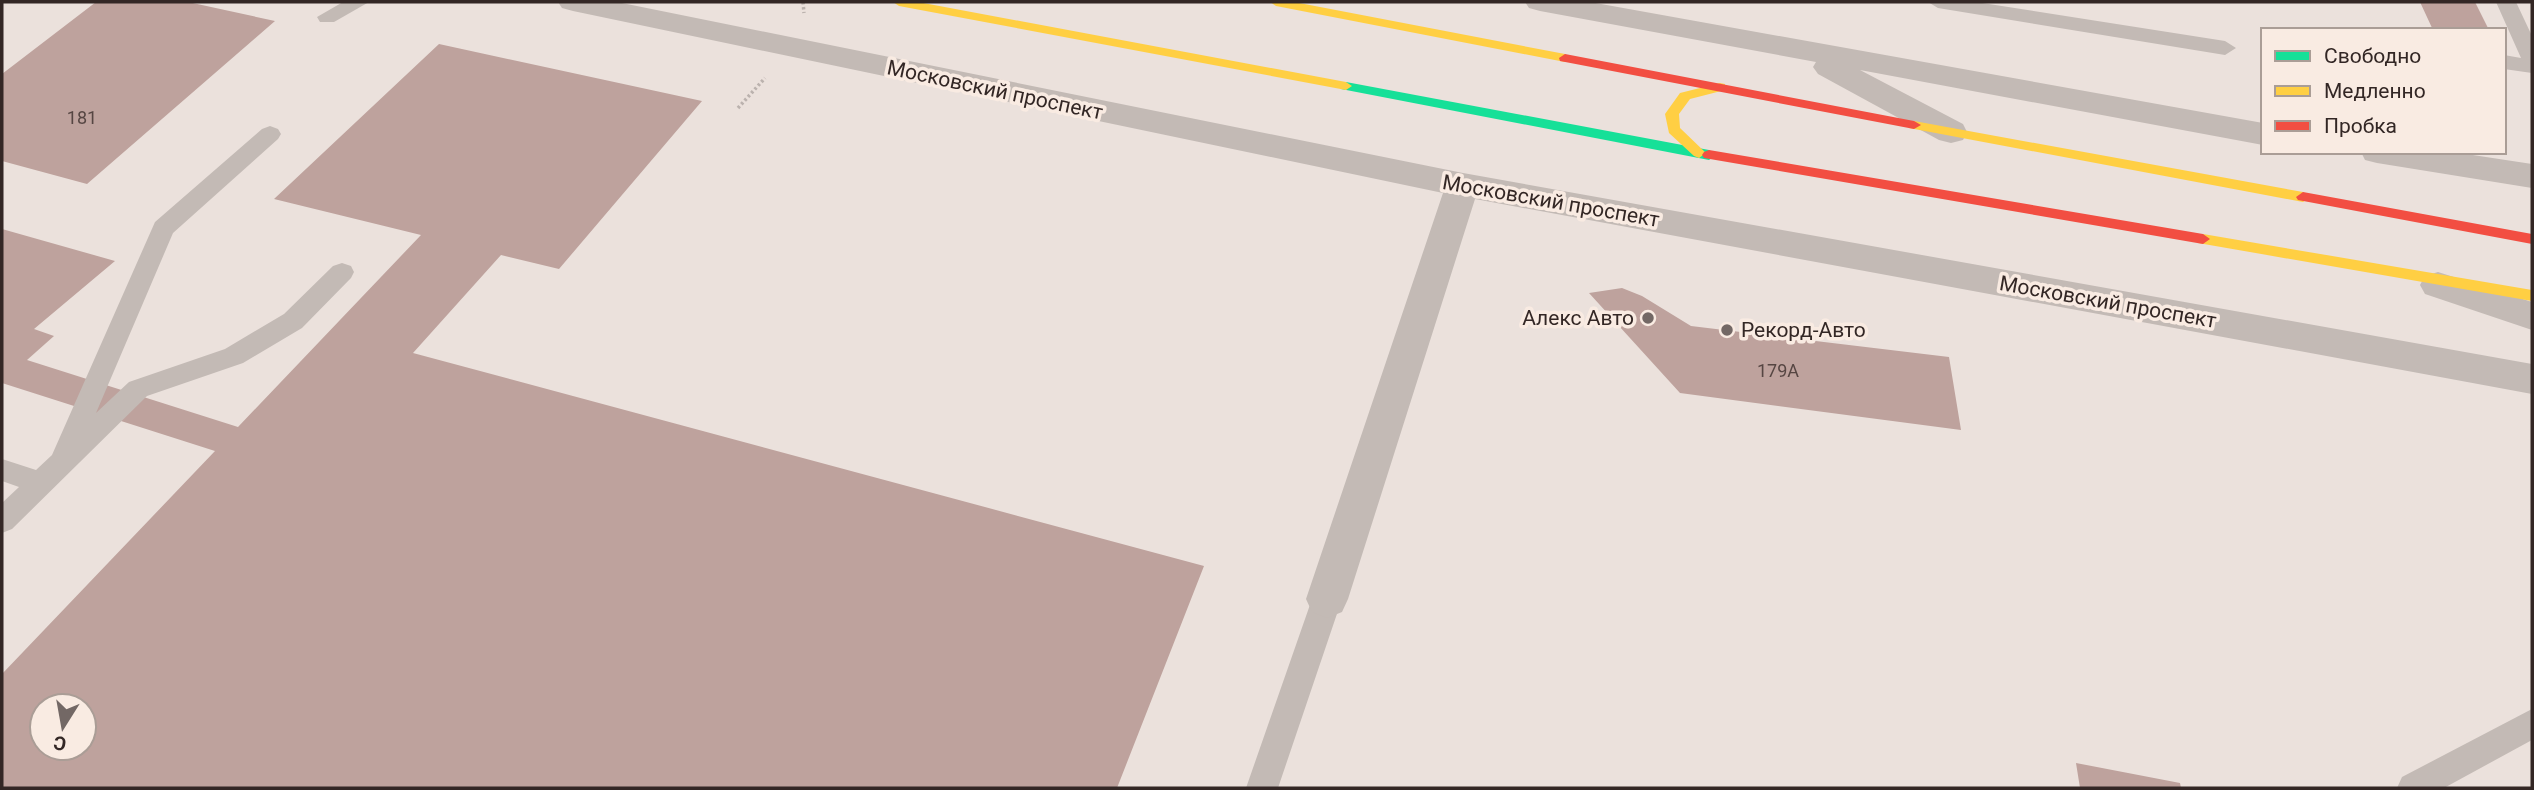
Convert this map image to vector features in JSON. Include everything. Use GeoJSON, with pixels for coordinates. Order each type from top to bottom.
{"type":"FeatureCollection","features":[{"type":"Feature","properties":{"kind":"main road"},"geometry":{"type":"LineString","coordinates":[[900,2],[1699,152],[2532,296]]}},
{"type":"Feature","properties":{"kind":"main road"},"geometry":{"type":"LineString","coordinates":[[1276,2],[1951,132],[2532,239]]}},
{"type":"Feature","properties":{"kind":"main road"},"geometry":{"type":"LineString","coordinates":[[1699,152],[1674,130],[1672,114],[1685,96],[1720,87]]}},
{"type":"Feature","properties":{"kind":"street","name":"Московский проспект"},"geometry":{"type":"LineString","coordinates":[[573,2],[1463,185],[2532,379]]}},
{"type":"Feature","properties":{"kind":"street"},"geometry":{"type":"LineString","coordinates":[[1540,2],[2261,134]]}},
{"type":"Feature","properties":{"kind":"street"},"geometry":{"type":"LineString","coordinates":[[1797,50],[1951,132]]}},
{"type":"Feature","properties":{"kind":"street"},"geometry":{"type":"LineString","coordinates":[[2390,154],[2532,176]]}},
{"type":"Feature","properties":{"kind":"street"},"geometry":{"type":"LineString","coordinates":[[1326,599],[1463,185]]}},
{"type":"Feature","properties":{"kind":"street"},"geometry":{"type":"LineString","coordinates":[[2409,275],[2532,316]]}},
{"type":"Feature","properties":{"kind":"lane"},"geometry":{"type":"LineString","coordinates":[[327,17],[359,2]]}},
{"type":"Feature","properties":{"kind":"lane"},"geometry":{"type":"LineString","coordinates":[[1938,2],[2225,48]]}},
{"type":"Feature","properties":{"kind":"lane"},"geometry":{"type":"LineString","coordinates":[[2506,2],[2532,58]]}},
{"type":"Feature","properties":{"kind":"lane"},"geometry":{"type":"LineString","coordinates":[[2506,62],[2532,66]]}},
{"type":"Feature","properties":{"kind":"lane"},"geometry":{"type":"LineString","coordinates":[[50,474],[163,229],[270,134]]}},
{"type":"Feature","properties":{"kind":"lane"},"geometry":{"type":"LineString","coordinates":[[2,521],[138,389],[246,349],[293,321],[342,272]]}},
{"type":"Feature","properties":{"kind":"lane"},"geometry":{"type":"LineString","coordinates":[[2,470],[50,474]]}},
{"type":"Feature","properties":{"kind":"lane"},"geometry":{"type":"LineString","coordinates":[[1262,788],[1326,599]]}},
{"type":"Feature","properties":{"kind":"lane"},"geometry":{"type":"LineString","coordinates":[[2413,788],[2532,724]]}},
{"type":"Feature","properties":{"kind":"building"},"geometry":{"type":"Polygon","coordinates":[[[96,2],[188,2],[275,21],[87,184],[2,161],[2,74],[96,2]]]}},
{"type":"Feature","properties":{"kind":"building"},"geometry":{"type":"Polygon","coordinates":[[[2420,2],[2475,2],[2488,28],[2432,28],[2420,2]]]}},
{"type":"Feature","properties":{"kind":"building"},"geometry":{"type":"Polygon","coordinates":[[[439,44],[702,101],[559,269],[501,255],[413,353],[1204,566],[1117,788],[2,788],[2,674],[215,451],[2,383],[2,229],[115,261],[34,329],[54,336],[27,360],[238,427],[421,235],[274,199],[439,44]]]}},
{"type":"Feature","properties":{"kind":"building"},"geometry":{"type":"Polygon","coordinates":[[[1622,288],[1642,296],[1691,326],[1949,357],[1961,430],[1680,393],[1589,293],[1622,288]]]}},
{"type":"Feature","properties":{"kind":"building"},"geometry":{"type":"Polygon","coordinates":[[[2076,763],[2180,783],[2181,788],[2080,788],[2076,763]]]}},
{"type":"Feature","properties":{"kind":"traffic: fast"},"geometry":{"type":"LineString","coordinates":[[1346,86],[1709,155]]}},
{"type":"Feature","properties":{"kind":"traffic: slow"},"geometry":{"type":"LineString","coordinates":[[899,2],[1346,86]]}},
{"type":"Feature","properties":{"kind":"traffic: slow"},"geometry":{"type":"LineString","coordinates":[[1276,2],[1565,58]]}},
{"type":"Feature","properties":{"kind":"traffic: slow"},"geometry":{"type":"LineString","coordinates":[[1699,153],[1674,130],[1672,114],[1685,96],[1720,87]]}},
{"type":"Feature","properties":{"kind":"traffic: slow"},"geometry":{"type":"LineString","coordinates":[[1914,125],[2303,197]]}},
{"type":"Feature","properties":{"kind":"traffic: slow"},"geometry":{"type":"LineString","coordinates":[[2203,239],[2532,296]]}},
{"type":"Feature","properties":{"kind":"traffic: jam"},"geometry":{"type":"LineString","coordinates":[[1565,58],[1914,125]]}},
{"type":"Feature","properties":{"kind":"traffic: jam"},"geometry":{"type":"LineString","coordinates":[[1709,155],[2203,239]]}},
{"type":"Feature","properties":{"kind":"traffic: jam"},"geometry":{"type":"LineString","coordinates":[[2303,197],[2532,239]]}},
{"type":"Feature","properties":{"kind":"place","name":"Алекс Авто"},"geometry":{"type":"Point","coordinates":[1648,318]}},
{"type":"Feature","properties":{"kind":"place","name":"Рекорд-Авто"},"geometry":{"type":"Point","coordinates":[1727,330]}}]}
